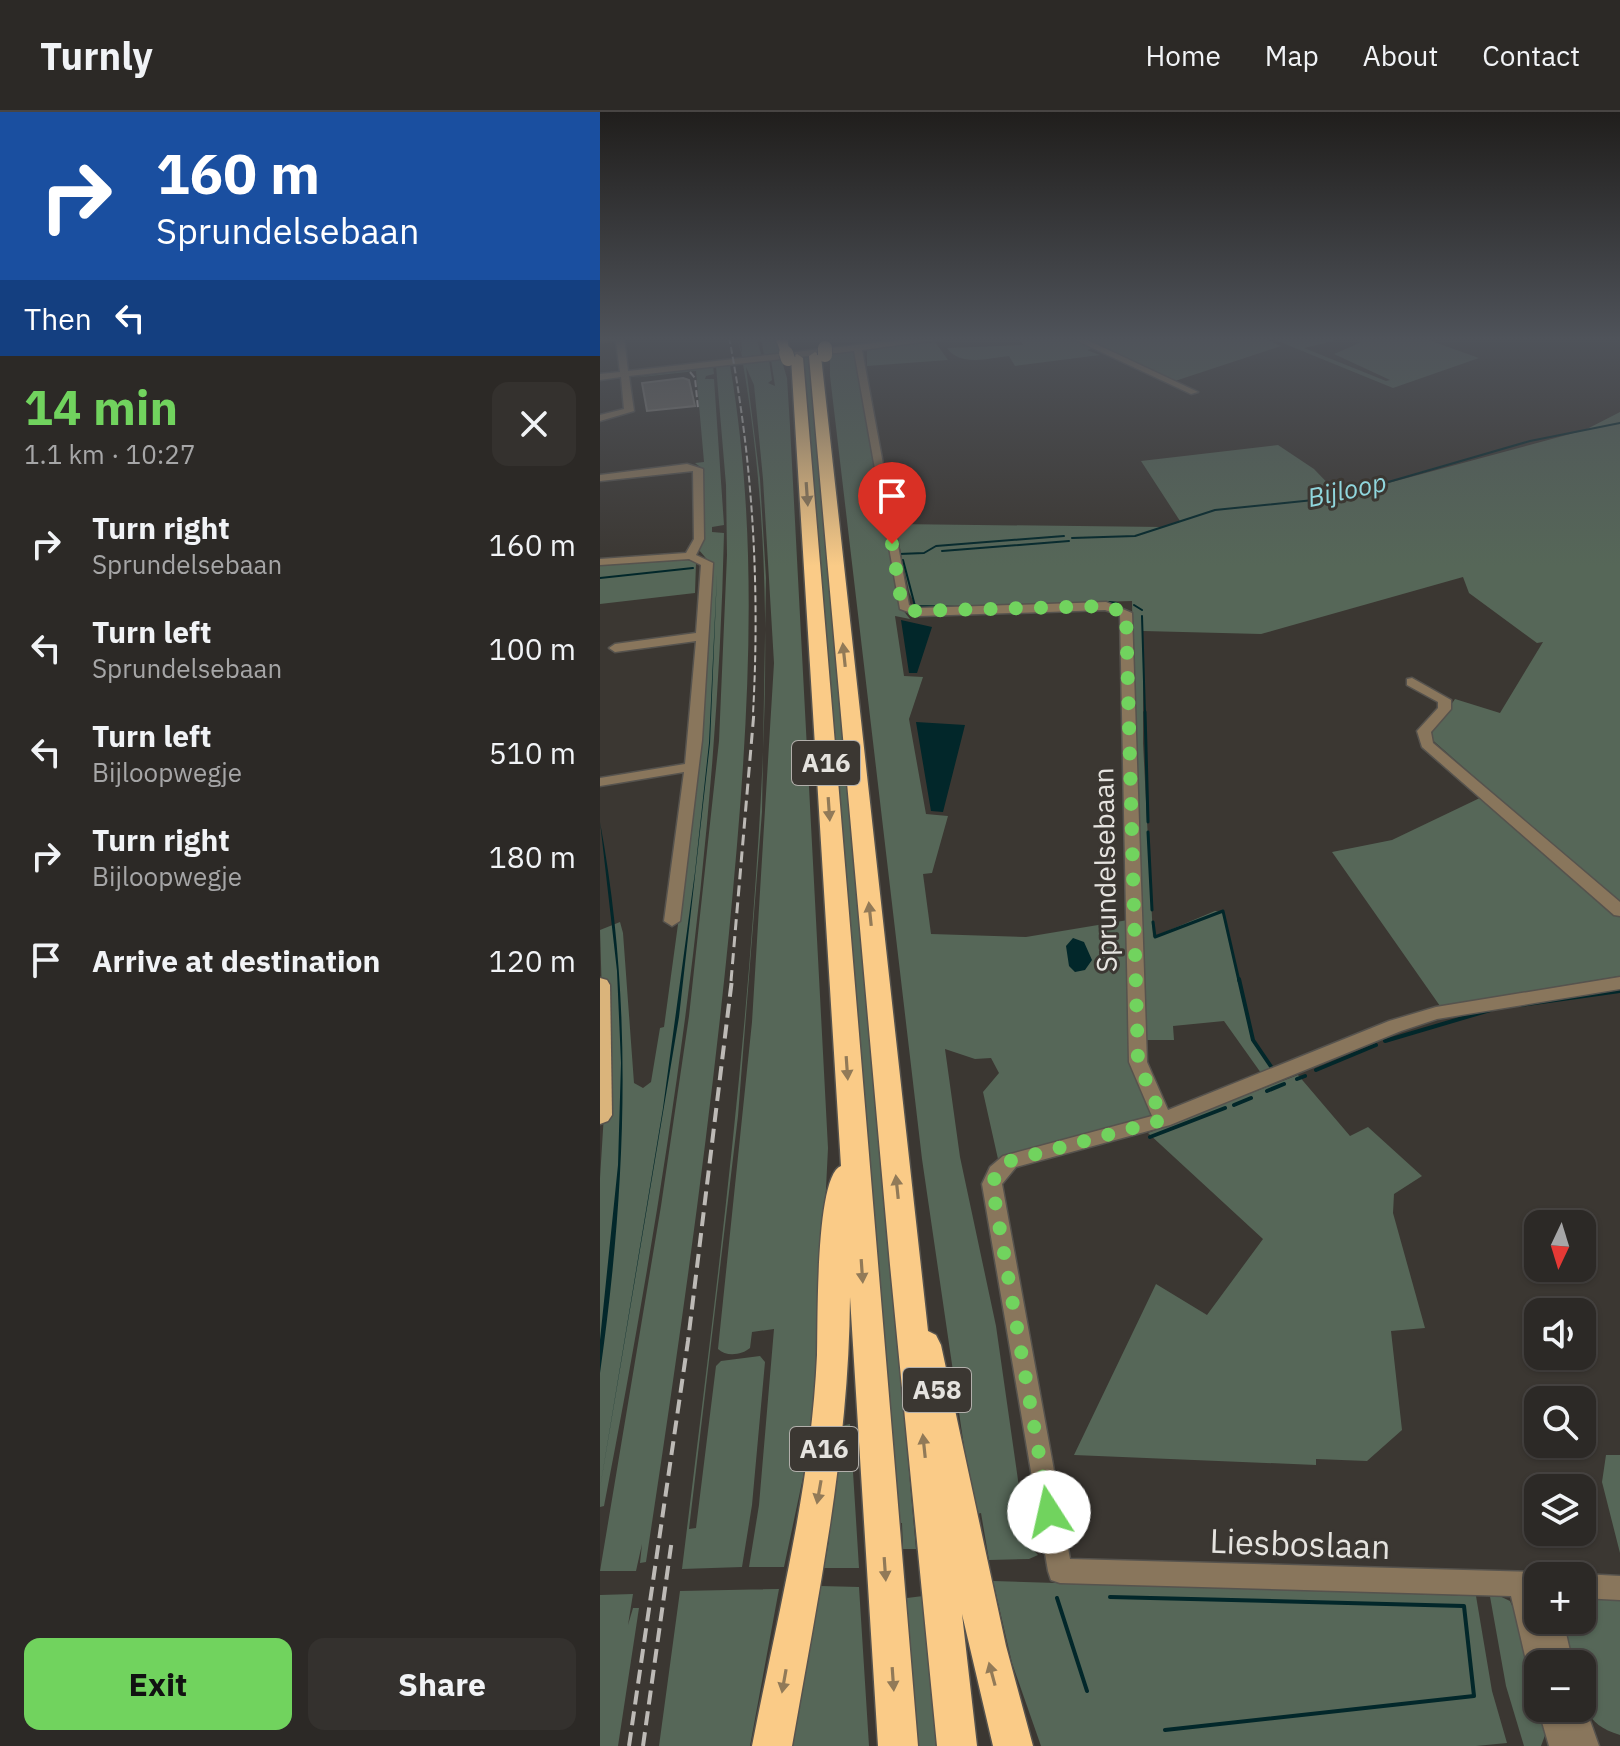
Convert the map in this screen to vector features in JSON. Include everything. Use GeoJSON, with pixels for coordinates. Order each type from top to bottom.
{"type":"FeatureCollection","features":[{"type":"Feature","properties":{"kind":"highway","name":"A16"},"geometry":{"type":"LineString","coordinates":[[810,413],[852,1138],[898,1746]]}},
{"type":"Feature","properties":{"kind":"highway","name":"A16"},"geometry":{"type":"LineString","coordinates":[[813,413],[905,1265],[958,1604],[957,1746]]}},
{"type":"Feature","properties":{"kind":"highway","name":"A16"},"geometry":{"type":"LineString","coordinates":[[772,1746],[823,1469],[833,1358],[835,1242],[852,1138]]}},
{"type":"Feature","properties":{"kind":"highway"},"geometry":{"type":"LineString","coordinates":[[958,1604],[991,1675],[1013,1746]]}},
{"type":"Feature","properties":{"kind":"main road"},"geometry":{"type":"LineString","coordinates":[[600,985],[600,1115]]}},
{"type":"Feature","properties":{"kind":"street","name":"Sprundelsebaan"},"geometry":{"type":"LineString","coordinates":[[871,413],[904,607],[920,612],[1106,606],[1126,613],[1138,1062],[1163,1120]]}},
{"type":"Feature","properties":{"kind":"street"},"geometry":{"type":"LineString","coordinates":[[600,478],[687,467],[698,469],[699,539],[690,556]]}},
{"type":"Feature","properties":{"kind":"street"},"geometry":{"type":"LineString","coordinates":[[600,562],[690,556],[707,563],[692,767],[672,921]]}},
{"type":"Feature","properties":{"kind":"street"},"geometry":{"type":"LineString","coordinates":[[615,648],[702,636]]}},
{"type":"Feature","properties":{"kind":"street"},"geometry":{"type":"LineString","coordinates":[[1412,682],[1445,700],[1444,709],[1424,731],[1427,744],[1620,911]]}},
{"type":"Feature","properties":{"kind":"street"},"geometry":{"type":"LineString","coordinates":[[600,782],[692,767]]}},
{"type":"Feature","properties":{"kind":"street"},"geometry":{"type":"LineString","coordinates":[[1163,1120],[1395,1026],[1436,1013],[1620,983]]}},
{"type":"Feature","properties":{"kind":"street","name":"Liesboslaan"},"geometry":{"type":"LineString","coordinates":[[1163,1120],[1010,1161],[997,1173],[992,1184],[1060,1571],[1524,1584]]}},
{"type":"Feature","properties":{"kind":"street"},"geometry":{"type":"LineString","coordinates":[[1596,1587],[1620,1588]]}},
{"type":"Feature","properties":{"kind":"street"},"geometry":{"type":"LineString","coordinates":[[1555,1722],[1562,1746]]}},
{"type":"Feature","properties":{"kind":"street"},"geometry":{"type":"LineString","coordinates":[[1578,1722],[1586,1746]]}},
{"type":"Feature","properties":{"kind":"green space"},"geometry":{"type":"Polygon","coordinates":[[[700,413],[716,413],[724,525],[712,527],[712,532],[724,533],[711,778],[699,900],[685,1022],[648,1265],[604,1506],[600,1507],[600,1178],[605,1098],[600,930],[620,922],[634,1083],[643,1088],[651,1082],[660,1028],[664,1027],[685,873],[710,563],[699,550],[703,539],[703,469],[695,463],[704,462],[700,413]]]}},
{"type":"Feature","properties":{"kind":"green space"},"geometry":{"type":"Polygon","coordinates":[[[720,413],[737,413],[746,506],[746,720],[729,933],[712,1090],[646,1562],[640,1563],[642,1544],[636,1571],[600,1571],[661,1206],[689,1016],[719,741],[727,555],[726,485],[720,413]]]}},
{"type":"Feature","properties":{"kind":"green space"},"geometry":{"type":"Polygon","coordinates":[[[750,413],[760,479],[766,578],[765,632],[760,502],[750,413]]]}},
{"type":"Feature","properties":{"kind":"green space"},"geometry":{"type":"Polygon","coordinates":[[[757,413],[789,413],[828,1148],[816,1392],[805,1468],[784,1567],[749,1567],[759,1505],[774,1329],[752,1332],[750,1348],[743,1352],[730,1354],[718,1349],[752,1022],[774,663],[757,413]]]}},
{"type":"Feature","properties":{"kind":"green space"},"geometry":{"type":"Polygon","coordinates":[[[809,413],[813,413],[814,419],[916,1549],[903,1549],[902,1523],[898,1523],[809,413]]]}},
{"type":"Feature","properties":{"kind":"green space"},"geometry":{"type":"Polygon","coordinates":[[[834,413],[867,413],[899,605],[910,619],[895,616],[904,676],[923,677],[909,719],[926,814],[948,816],[932,873],[923,874],[931,934],[1026,937],[1128,920],[1133,1064],[1157,1118],[998,1159],[983,1092],[999,1073],[991,1058],[975,1059],[945,1049],[960,1157],[996,1326],[1020,1494],[1030,1546],[1038,1555],[1029,1559],[989,1560],[981,1513],[974,1515],[922,1159],[834,413]]]}},
{"type":"Feature","properties":{"kind":"green space"},"geometry":{"type":"Polygon","coordinates":[[[1620,413],[1620,905],[1429,737],[1455,699],[1500,713],[1543,642],[1537,643],[1469,593],[1463,577],[1261,634],[1143,631],[1143,743],[1153,937],[1215,911],[1223,912],[1253,1043],[1273,1068],[1261,1073],[1224,1021],[1173,1026],[1174,1040],[1145,1040],[1137,897],[1132,601],[916,607],[909,592],[895,524],[1162,527],[1180,521],[1141,461],[1278,445],[1314,469],[1340,496],[1585,430],[1620,413]]]}},
{"type":"Feature","properties":{"kind":"green space"},"geometry":{"type":"Polygon","coordinates":[[[688,560],[696,563],[695,593],[600,604],[600,565],[688,560]]]}},
{"type":"Feature","properties":{"kind":"green space"},"geometry":{"type":"Polygon","coordinates":[[[763,743],[762,812],[738,1116],[689,1529],[696,1528],[716,1366],[721,1361],[760,1356],[765,1362],[752,1505],[742,1567],[682,1569],[739,1081],[758,848],[763,743]]]}},
{"type":"Feature","properties":{"kind":"green space"},"geometry":{"type":"Polygon","coordinates":[[[1484,796],[1620,915],[1620,976],[1440,1006],[1332,852],[1392,840],[1484,796]]]}},
{"type":"Feature","properties":{"kind":"green space"},"geometry":{"type":"Polygon","coordinates":[[[1298,1075],[1350,1136],[1368,1127],[1422,1176],[1394,1194],[1393,1213],[1425,1328],[1391,1331],[1402,1430],[1367,1461],[1316,1459],[1316,1465],[1074,1455],[1156,1284],[1207,1315],[1263,1239],[1148,1133],[1298,1075]]]}},
{"type":"Feature","properties":{"kind":"green space"},"geometry":{"type":"Polygon","coordinates":[[[850,1424],[859,1568],[824,1568],[829,1540],[824,1539],[841,1426],[850,1424]]]}},
{"type":"Feature","properties":{"kind":"green space"},"geometry":{"type":"Polygon","coordinates":[[[1606,1455],[1620,1455],[1620,1553],[1602,1482],[1606,1455]]]}},
{"type":"Feature","properties":{"kind":"green space"},"geometry":{"type":"Polygon","coordinates":[[[993,1581],[1476,1596],[1492,1691],[1507,1743],[1476,1746],[1041,1746],[1012,1663],[993,1581]]]}},
{"type":"Feature","properties":{"kind":"green space"},"geometry":{"type":"Polygon","coordinates":[[[821,1586],[859,1587],[869,1746],[787,1746],[821,1586]]]}},
{"type":"Feature","properties":{"kind":"green space"},"geometry":{"type":"Polygon","coordinates":[[[779,1589],[750,1746],[659,1746],[680,1591],[779,1589]]]}},
{"type":"Feature","properties":{"kind":"green space"},"geometry":{"type":"Polygon","coordinates":[[[1489,1591],[1510,1601],[1516,1617],[1526,1650],[1524,1722],[1544,1722],[1547,1730],[1541,1746],[1524,1746],[1506,1686],[1489,1591]]]}},
{"type":"Feature","properties":{"kind":"green space"},"geometry":{"type":"Polygon","coordinates":[[[633,1594],[628,1625],[633,1608],[639,1608],[618,1746],[600,1746],[600,1595],[633,1594]]]}},
{"type":"Feature","properties":{"kind":"green space"},"geometry":{"type":"Polygon","coordinates":[[[1596,1594],[1620,1595],[1620,1735],[1595,1722],[1596,1650],[1566,1650],[1562,1634],[1596,1634],[1596,1594]]]}},
{"type":"Feature","properties":{"kind":"green space"},"geometry":{"type":"Polygon","coordinates":[[[923,1596],[936,1746],[916,1746],[906,1611],[907,1598],[923,1596]]]}},
{"type":"Feature","properties":{"kind":"water"},"geometry":{"type":"Polygon","coordinates":[[[717,574],[710,743],[679,1017],[600,1488],[663,1108],[695,872],[709,743],[717,574]]]}},
{"type":"Feature","properties":{"kind":"water"},"geometry":{"type":"Polygon","coordinates":[[[901,620],[932,627],[917,673],[909,673],[901,620]]]}},
{"type":"Feature","properties":{"kind":"water"},"geometry":{"type":"Polygon","coordinates":[[[916,722],[965,725],[943,812],[931,811],[916,722]]]}},
{"type":"Feature","properties":{"kind":"water"},"geometry":{"type":"Polygon","coordinates":[[[600,822],[618,960],[622,1029],[622,1098],[616,1235],[600,1373],[600,1340],[618,1165],[621,1063],[617,971],[600,822]]]}},
{"type":"Feature","properties":{"kind":"water"},"geometry":{"type":"Polygon","coordinates":[[[1073,938],[1084,942],[1092,960],[1085,970],[1075,972],[1069,966],[1066,946],[1073,938]]]}},
{"type":"Feature","properties":{"kind":"waterway","name":"Bijloop"},"geometry":{"type":"LineString","coordinates":[[1072,538],[1135,536],[1215,510],[1333,498],[1530,441],[1620,423]]}},
{"type":"Feature","properties":{"kind":"waterway","name":"Bijloop"},"geometry":{"type":"LineString","coordinates":[[899,554],[924,553],[936,546],[1064,536]]}},
{"type":"Feature","properties":{"kind":"waterway"},"geometry":{"type":"LineString","coordinates":[[942,551],[1069,541]]}},
{"type":"Feature","properties":{"kind":"waterway"},"geometry":{"type":"LineString","coordinates":[[903,560],[915,606],[964,607]]}},
{"type":"Feature","properties":{"kind":"waterway","name":"Bijloop"},"geometry":{"type":"LineString","coordinates":[[600,578],[693,568]]}},
{"type":"Feature","properties":{"kind":"waterway"},"geometry":{"type":"LineString","coordinates":[[1109,602],[1117,603]]}},
{"type":"Feature","properties":{"kind":"waterway"},"geometry":{"type":"LineString","coordinates":[[1134,605],[1142,610]]}},
{"type":"Feature","properties":{"kind":"waterway"},"geometry":{"type":"LineString","coordinates":[[1142,616],[1145,714]]}},
{"type":"Feature","properties":{"kind":"waterway"},"geometry":{"type":"LineString","coordinates":[[1145,712],[1148,822]]}},
{"type":"Feature","properties":{"kind":"waterway"},"geometry":{"type":"LineString","coordinates":[[1148,832],[1152,910]]}},
{"type":"Feature","properties":{"kind":"waterway"},"geometry":{"type":"LineString","coordinates":[[1153,922],[1155,937],[1223,911],[1239,981]]}},
{"type":"Feature","properties":{"kind":"waterway"},"geometry":{"type":"LineString","coordinates":[[1239,979],[1253,1040],[1272,1068]]}},
{"type":"Feature","properties":{"kind":"waterway"},"geometry":{"type":"LineString","coordinates":[[1521,1005],[1620,991]]}},
{"type":"Feature","properties":{"kind":"waterway"},"geometry":{"type":"LineString","coordinates":[[1385,1041],[1490,1010]]}},
{"type":"Feature","properties":{"kind":"waterway"},"geometry":{"type":"LineString","coordinates":[[1316,1070],[1376,1045]]}},
{"type":"Feature","properties":{"kind":"waterway"},"geometry":{"type":"LineString","coordinates":[[1297,1079],[1305,1076]]}},
{"type":"Feature","properties":{"kind":"waterway"},"geometry":{"type":"LineString","coordinates":[[1267,1091],[1284,1084]]}},
{"type":"Feature","properties":{"kind":"waterway"},"geometry":{"type":"LineString","coordinates":[[1234,1105],[1251,1098]]}},
{"type":"Feature","properties":{"kind":"waterway"},"geometry":{"type":"LineString","coordinates":[[1150,1137],[1225,1108]]}},
{"type":"Feature","properties":{"kind":"waterway"},"geometry":{"type":"LineString","coordinates":[[1110,1597],[1464,1606],[1474,1696],[1165,1730]]}},
{"type":"Feature","properties":{"kind":"waterway"},"geometry":{"type":"LineString","coordinates":[[1057,1598],[1087,1691]]}},
{"type":"Feature","properties":{"kind":"railway"},"geometry":{"type":"LineString","coordinates":[[741,413],[755,572],[753,714]]}},
{"type":"Feature","properties":{"kind":"railway"},"geometry":{"type":"LineString","coordinates":[[731,981],[754,712]]}},
{"type":"Feature","properties":{"kind":"railway"},"geometry":{"type":"LineString","coordinates":[[629,1746],[688,1341],[732,979]]}},
{"type":"Feature","properties":{"kind":"railway"},"geometry":{"type":"LineString","coordinates":[[643,1746],[672,1539]]}},
{"type":"Feature","properties":{"kind":"route"},"geometry":{"type":"LineString","coordinates":[[892,544],[901,600],[904,607],[911,611],[1106,606],[1119,608],[1126,613],[1138,1062],[1163,1120],[1010,1161],[997,1173],[992,1184],[1049,1512]]}}]}
